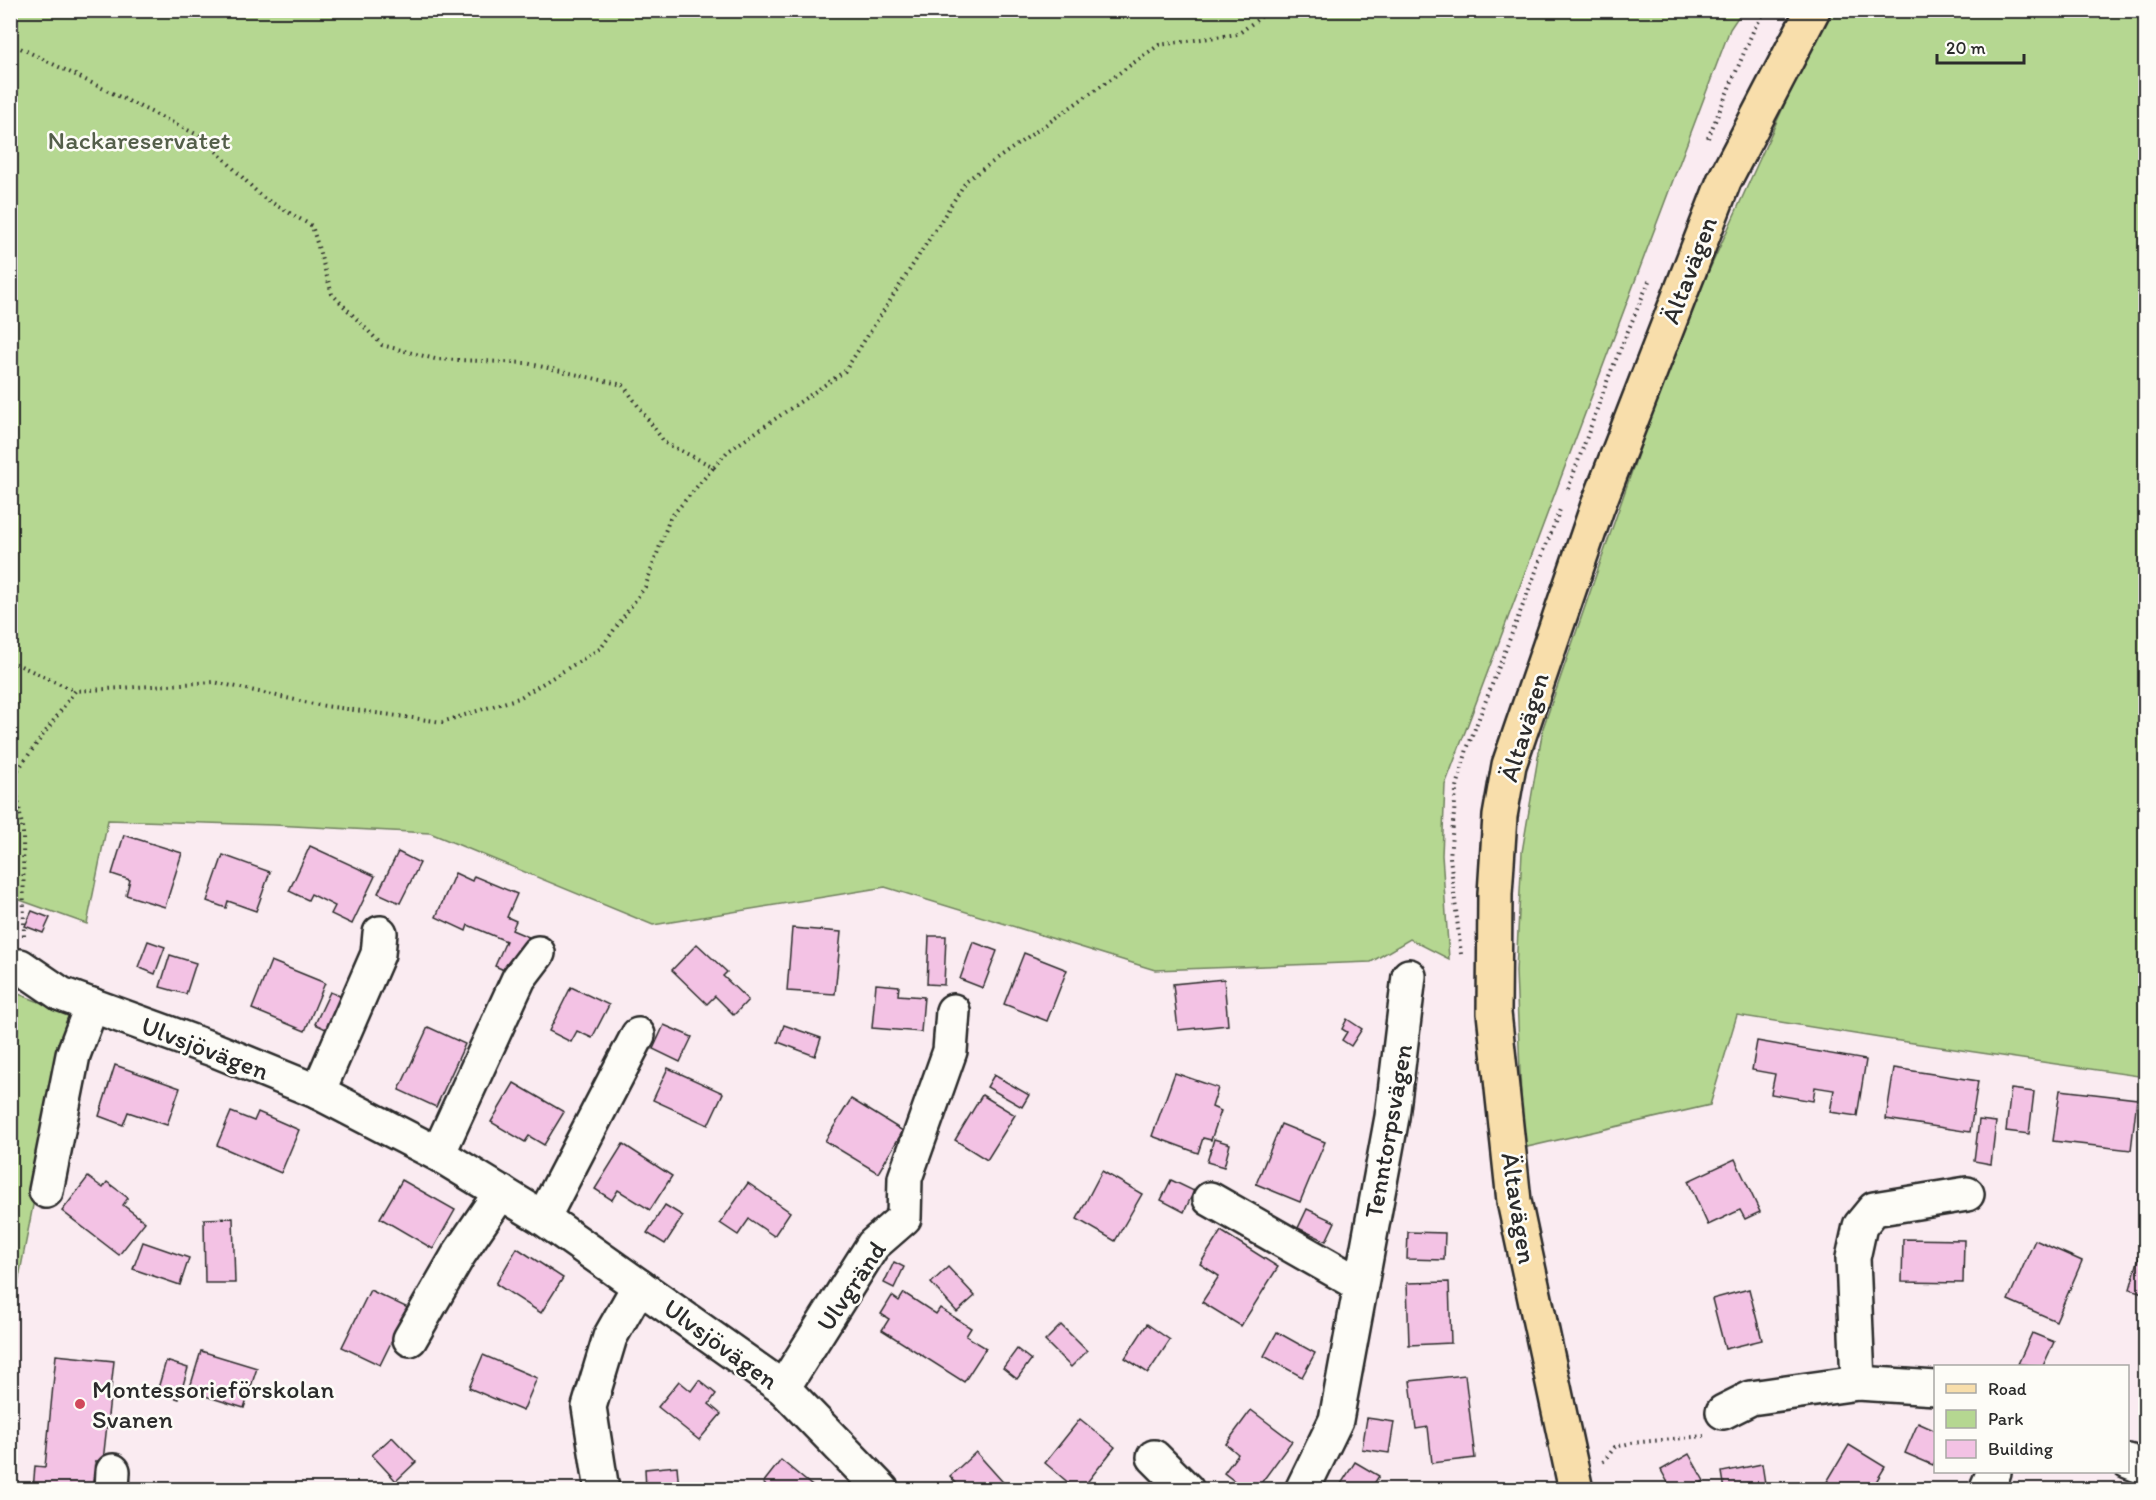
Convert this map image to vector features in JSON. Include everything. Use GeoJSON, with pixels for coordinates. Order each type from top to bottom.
{"type":"FeatureCollection","features":[{"type":"Feature","properties":{"kind":"main road","name":"Ältavägen"},"geometry":{"type":"LineString","coordinates":[[1576,1490],[1514,1201],[1494,1013],[1495,894],[1500,816],[1509,765],[1605,486],[1724,181],[1813,10]]}},
{"type":"Feature","properties":{"kind":"street"},"geometry":{"type":"LineString","coordinates":[[318,1092],[378,954],[380,933]]}},
{"type":"Feature","properties":{"kind":"street"},"geometry":{"type":"LineString","coordinates":[[438,1154],[519,978],[538,952]]}},
{"type":"Feature","properties":{"kind":"street","name":"Ulvsjövägen"},"geometry":{"type":"LineString","coordinates":[[21,966],[61,994],[215,1050],[318,1092],[438,1154],[501,1192],[543,1218],[783,1388],[882,1490]]}},
{"type":"Feature","properties":{"kind":"street","name":"Tenntorpsvägen"},"geometry":{"type":"LineString","coordinates":[[1302,1490],[1336,1420],[1392,1118],[1409,976]]}},
{"type":"Feature","properties":{"kind":"street"},"geometry":{"type":"LineString","coordinates":[[46,1191],[74,1054],[92,1005]]}},
{"type":"Feature","properties":{"kind":"street","name":"Ulvgränd"},"geometry":{"type":"LineString","coordinates":[[783,1388],[873,1245],[904,1218],[905,1178],[950,1051],[953,1011]]}},
{"type":"Feature","properties":{"kind":"street"},"geometry":{"type":"LineString","coordinates":[[543,1218],[638,1035]]}},
{"type":"Feature","properties":{"kind":"street"},"geometry":{"type":"LineString","coordinates":[[410,1339],[459,1254],[501,1192]]}},
{"type":"Feature","properties":{"kind":"street"},"geometry":{"type":"LineString","coordinates":[[1858,1383],[1853,1258],[1860,1226],[1874,1209],[1967,1194]]}},
{"type":"Feature","properties":{"kind":"street"},"geometry":{"type":"LineString","coordinates":[[1210,1199],[1361,1285]]}},
{"type":"Feature","properties":{"kind":"street"},"geometry":{"type":"LineString","coordinates":[[602,1490],[589,1407],[610,1337],[639,1286]]}},
{"type":"Feature","properties":{"kind":"street"},"geometry":{"type":"LineString","coordinates":[[1723,1412],[1751,1398],[1858,1383],[1934,1388]]}},
{"type":"Feature","properties":{"kind":"street"},"geometry":{"type":"LineString","coordinates":[[1154,1457],[1187,1490]]}},
{"type":"Feature","properties":{"kind":"street"},"geometry":{"type":"LineString","coordinates":[[2129,1462],[2145,1468]]}},
{"type":"Feature","properties":{"kind":"street"},"geometry":{"type":"LineString","coordinates":[[1986,1490],[1994,1473]]}},
{"type":"Feature","properties":{"kind":"path"},"geometry":{"type":"LineString","coordinates":[[10,661],[75,692],[214,682],[318,705],[442,722],[519,698],[601,648],[645,586],[670,518],[727,452],[845,371],[967,180],[1159,45],[1238,34],[1270,10]]}},
{"type":"Feature","properties":{"kind":"path"},"geometry":{"type":"LineString","coordinates":[[10,43],[202,137],[262,197],[312,226],[332,294],[382,345],[435,359],[526,363],[623,386],[665,443],[714,467]]}},
{"type":"Feature","properties":{"kind":"path"},"geometry":{"type":"LineString","coordinates":[[21,966],[26,926],[24,833],[14,775],[75,692]]}},
{"type":"Feature","properties":{"kind":"path"},"geometry":{"type":"LineString","coordinates":[[1604,1472],[1603,1463],[1615,1447],[1631,1443],[1704,1437],[1723,1412]]}},
{"type":"Feature","properties":{"kind":"green space","name":"Nackareservatet"},"geometry":{"type":"Polygon","coordinates":[[[11,10],[1742,11],[1730,29],[1445,785],[1442,855],[1449,959],[1410,939],[1371,962],[1155,970],[885,887],[653,925],[430,833],[274,825],[108,820],[87,924],[17,899],[11,914],[11,10]]]}},
{"type":"Feature","properties":{"kind":"green space"},"geometry":{"type":"Polygon","coordinates":[[[1827,11],[2145,11],[2145,1077],[1737,1015],[1710,1105],[1523,1148],[1516,971],[1522,852],[1543,728],[1677,341],[1827,11]]]}},
{"type":"Feature","properties":{"kind":"green space"},"geometry":{"type":"Polygon","coordinates":[[[11,991],[70,1014],[11,1319],[11,991]]]}},
{"type":"Feature","properties":{"kind":"building"},"geometry":{"type":"Polygon","coordinates":[[[124,835],[182,853],[165,907],[126,895],[130,880],[112,874],[124,835]]]}},
{"type":"Feature","properties":{"kind":"building"},"geometry":{"type":"Polygon","coordinates":[[[310,846],[375,876],[352,924],[331,914],[335,906],[311,894],[308,900],[289,891],[310,846]]]}},
{"type":"Feature","properties":{"kind":"building"},"geometry":{"type":"Polygon","coordinates":[[[398,852],[420,863],[400,903],[378,893],[398,852]]]}},
{"type":"Feature","properties":{"kind":"building"},"geometry":{"type":"Polygon","coordinates":[[[223,855],[270,872],[256,911],[228,901],[226,908],[207,901],[223,855]]]}},
{"type":"Feature","properties":{"kind":"building"},"geometry":{"type":"Polygon","coordinates":[[[455,873],[472,881],[474,876],[517,894],[507,917],[516,921],[512,930],[531,938],[515,975],[495,966],[506,941],[468,925],[466,931],[436,917],[455,873]]]}},
{"type":"Feature","properties":{"kind":"building"},"geometry":{"type":"Polygon","coordinates":[[[32,911],[50,918],[43,933],[25,926],[32,911]]]}},
{"type":"Feature","properties":{"kind":"building"},"geometry":{"type":"Polygon","coordinates":[[[792,928],[841,932],[835,994],[787,991],[792,928]]]}},
{"type":"Feature","properties":{"kind":"building"},"geometry":{"type":"Polygon","coordinates":[[[929,936],[946,936],[944,985],[927,984],[929,936]]]}},
{"type":"Feature","properties":{"kind":"building"},"geometry":{"type":"Polygon","coordinates":[[[148,941],[165,947],[155,974],[138,967],[148,941]]]}},
{"type":"Feature","properties":{"kind":"building"},"geometry":{"type":"Polygon","coordinates":[[[973,942],[997,951],[983,988],[960,979],[973,942]]]}},
{"type":"Feature","properties":{"kind":"building"},"geometry":{"type":"Polygon","coordinates":[[[697,944],[727,972],[723,976],[748,1000],[734,1015],[715,996],[707,1004],[672,970],[697,944]]]}},
{"type":"Feature","properties":{"kind":"building"},"geometry":{"type":"Polygon","coordinates":[[[1024,953],[1067,970],[1047,1021],[1004,1004],[1024,953]]]}},
{"type":"Feature","properties":{"kind":"building"},"geometry":{"type":"Polygon","coordinates":[[[170,955],[196,963],[186,994],[160,987],[170,955]]]}},
{"type":"Feature","properties":{"kind":"building"},"geometry":{"type":"Polygon","coordinates":[[[271,961],[325,983],[305,1031],[252,1009],[271,961]]]}},
{"type":"Feature","properties":{"kind":"building"},"geometry":{"type":"Polygon","coordinates":[[[1224,979],[1228,1025],[1178,1030],[1173,984],[1224,979]]]}},
{"type":"Feature","properties":{"kind":"building"},"geometry":{"type":"Polygon","coordinates":[[[876,984],[899,986],[898,995],[924,997],[921,1032],[872,1028],[876,984]]]}},
{"type":"Feature","properties":{"kind":"building"},"geometry":{"type":"Polygon","coordinates":[[[571,987],[609,1005],[592,1038],[577,1031],[571,1042],[549,1031],[571,987]]]}},
{"type":"Feature","properties":{"kind":"building"},"geometry":{"type":"Polygon","coordinates":[[[330,992],[345,998],[330,1031],[315,1024],[330,992]]]}},
{"type":"Feature","properties":{"kind":"building"},"geometry":{"type":"Polygon","coordinates":[[[1347,1019],[1362,1029],[1351,1046],[1342,1040],[1347,1032],[1342,1029],[1347,1019]]]}},
{"type":"Feature","properties":{"kind":"building"},"geometry":{"type":"Polygon","coordinates":[[[664,1025],[692,1037],[680,1062],[653,1049],[664,1025]]]}},
{"type":"Feature","properties":{"kind":"building"},"geometry":{"type":"Polygon","coordinates":[[[784,1025],[821,1038],[815,1056],[778,1042],[784,1025]]]}},
{"type":"Feature","properties":{"kind":"building"},"geometry":{"type":"Polygon","coordinates":[[[428,1027],[465,1044],[436,1107],[399,1090],[428,1027]]]}},
{"type":"Feature","properties":{"kind":"building"},"geometry":{"type":"Polygon","coordinates":[[[1757,1041],[1866,1060],[1857,1116],[1830,1112],[1834,1090],[1815,1087],[1813,1101],[1771,1094],[1775,1074],[1752,1070],[1757,1041]]]}},
{"type":"Feature","properties":{"kind":"building"},"geometry":{"type":"Polygon","coordinates":[[[115,1065],[180,1088],[167,1125],[128,1112],[123,1125],[99,1116],[115,1065]]]}},
{"type":"Feature","properties":{"kind":"building"},"geometry":{"type":"Polygon","coordinates":[[[668,1068],[723,1093],[708,1125],[653,1100],[668,1068]]]}},
{"type":"Feature","properties":{"kind":"building"},"geometry":{"type":"Polygon","coordinates":[[[1894,1068],[1978,1081],[1970,1132],[1886,1119],[1894,1068]]]}},
{"type":"Feature","properties":{"kind":"building"},"geometry":{"type":"Polygon","coordinates":[[[1175,1073],[1218,1088],[1212,1107],[1221,1111],[1211,1140],[1203,1138],[1198,1153],[1152,1136],[1175,1073]]]}},
{"type":"Feature","properties":{"kind":"building"},"geometry":{"type":"Polygon","coordinates":[[[994,1075],[1029,1095],[1022,1107],[987,1087],[994,1075]]]}},
{"type":"Feature","properties":{"kind":"building"},"geometry":{"type":"Polygon","coordinates":[[[514,1083],[564,1112],[544,1145],[529,1136],[525,1142],[491,1122],[514,1083]]]}},
{"type":"Feature","properties":{"kind":"building"},"geometry":{"type":"Polygon","coordinates":[[[2011,1089],[2034,1092],[2029,1134],[2006,1131],[2011,1089]]]}},
{"type":"Feature","properties":{"kind":"building"},"geometry":{"type":"Polygon","coordinates":[[[2060,1090],[2137,1099],[2131,1150],[2053,1141],[2060,1090]]]}},
{"type":"Feature","properties":{"kind":"building"},"geometry":{"type":"Polygon","coordinates":[[[982,1095],[1015,1115],[987,1160],[955,1140],[982,1095]]]}},
{"type":"Feature","properties":{"kind":"building"},"geometry":{"type":"Polygon","coordinates":[[[851,1099],[903,1131],[878,1173],[825,1141],[851,1099]]]}},
{"type":"Feature","properties":{"kind":"building"},"geometry":{"type":"Polygon","coordinates":[[[231,1112],[254,1121],[258,1112],[299,1130],[281,1173],[217,1145],[231,1112]]]}},
{"type":"Feature","properties":{"kind":"building"},"geometry":{"type":"Polygon","coordinates":[[[1979,1120],[1996,1122],[1991,1164],[1974,1161],[1979,1120]]]}},
{"type":"Feature","properties":{"kind":"building"},"geometry":{"type":"Polygon","coordinates":[[[1281,1124],[1325,1142],[1300,1202],[1256,1184],[1281,1124]]]}},
{"type":"Feature","properties":{"kind":"building"},"geometry":{"type":"Polygon","coordinates":[[[1214,1139],[1230,1144],[1224,1167],[1207,1162],[1214,1139]]]}},
{"type":"Feature","properties":{"kind":"building"},"geometry":{"type":"Polygon","coordinates":[[[623,1144],[672,1176],[650,1210],[618,1190],[612,1200],[595,1189],[623,1144]]]}},
{"type":"Feature","properties":{"kind":"building"},"geometry":{"type":"Polygon","coordinates":[[[1735,1159],[1760,1212],[1745,1219],[1740,1210],[1708,1225],[1688,1181],[1735,1159]]]}},
{"type":"Feature","properties":{"kind":"building"},"geometry":{"type":"Polygon","coordinates":[[[1102,1171],[1142,1194],[1115,1241],[1077,1219],[1102,1171]]]}},
{"type":"Feature","properties":{"kind":"building"},"geometry":{"type":"Polygon","coordinates":[[[88,1177],[103,1188],[107,1182],[128,1198],[123,1205],[145,1222],[119,1255],[62,1211],[88,1177]]]}},
{"type":"Feature","properties":{"kind":"building"},"geometry":{"type":"Polygon","coordinates":[[[402,1180],[455,1210],[433,1249],[380,1218],[402,1180]]]}},
{"type":"Feature","properties":{"kind":"building"},"geometry":{"type":"Polygon","coordinates":[[[1171,1180],[1194,1191],[1184,1212],[1161,1200],[1171,1180]]]}},
{"type":"Feature","properties":{"kind":"building"},"geometry":{"type":"Polygon","coordinates":[[[748,1183],[790,1212],[774,1236],[749,1219],[738,1235],[720,1223],[748,1183]]]}},
{"type":"Feature","properties":{"kind":"building"},"geometry":{"type":"Polygon","coordinates":[[[665,1205],[683,1216],[665,1244],[647,1233],[665,1205]]]}},
{"type":"Feature","properties":{"kind":"building"},"geometry":{"type":"Polygon","coordinates":[[[1307,1209],[1335,1222],[1326,1241],[1298,1228],[1307,1209]]]}},
{"type":"Feature","properties":{"kind":"building"},"geometry":{"type":"Polygon","coordinates":[[[233,1218],[235,1283],[205,1283],[204,1219],[233,1218]]]}},
{"type":"Feature","properties":{"kind":"building"},"geometry":{"type":"Polygon","coordinates":[[[1221,1231],[1278,1267],[1241,1326],[1202,1302],[1219,1276],[1200,1264],[1221,1231]]]}},
{"type":"Feature","properties":{"kind":"building"},"geometry":{"type":"Polygon","coordinates":[[[1408,1232],[1445,1233],[1444,1260],[1407,1259],[1408,1232]]]}},
{"type":"Feature","properties":{"kind":"building"},"geometry":{"type":"Polygon","coordinates":[[[1903,1239],[1964,1240],[1963,1283],[1902,1282],[1903,1239]]]}},
{"type":"Feature","properties":{"kind":"building"},"geometry":{"type":"Polygon","coordinates":[[[2035,1240],[2082,1261],[2056,1321],[2008,1300],[2035,1240]]]}},
{"type":"Feature","properties":{"kind":"building"},"geometry":{"type":"Polygon","coordinates":[[[143,1242],[189,1258],[180,1285],[133,1269],[143,1242]]]}},
{"type":"Feature","properties":{"kind":"building"},"geometry":{"type":"Polygon","coordinates":[[[517,1248],[563,1278],[541,1313],[496,1284],[517,1248]]]}},
{"type":"Feature","properties":{"kind":"building"},"geometry":{"type":"Polygon","coordinates":[[[2140,1254],[2146,1256],[2146,1294],[2130,1289],[2140,1254]]]}},
{"type":"Feature","properties":{"kind":"building"},"geometry":{"type":"Polygon","coordinates":[[[894,1262],[904,1267],[894,1288],[884,1283],[894,1262]]]}},
{"type":"Feature","properties":{"kind":"building"},"geometry":{"type":"Polygon","coordinates":[[[948,1267],[975,1296],[957,1312],[931,1283],[948,1267]]]}},
{"type":"Feature","properties":{"kind":"building"},"geometry":{"type":"Polygon","coordinates":[[[1449,1282],[1451,1343],[1409,1345],[1407,1283],[1449,1282]]]}},
{"type":"Feature","properties":{"kind":"building"},"geometry":{"type":"Polygon","coordinates":[[[1749,1289],[1762,1340],[1725,1349],[1712,1299],[1749,1289]]]}},
{"type":"Feature","properties":{"kind":"building"},"geometry":{"type":"Polygon","coordinates":[[[370,1290],[408,1308],[380,1365],[342,1347],[370,1290]]]}},
{"type":"Feature","properties":{"kind":"building"},"geometry":{"type":"Polygon","coordinates":[[[904,1293],[936,1314],[940,1308],[971,1328],[966,1336],[986,1348],[964,1382],[882,1330],[889,1319],[881,1314],[892,1296],[899,1301],[904,1293]]]}},
{"type":"Feature","properties":{"kind":"building"},"geometry":{"type":"Polygon","coordinates":[[[1147,1324],[1170,1340],[1148,1373],[1125,1358],[1147,1324]]]}},
{"type":"Feature","properties":{"kind":"building"},"geometry":{"type":"Polygon","coordinates":[[[1061,1325],[1087,1351],[1071,1367],[1045,1341],[1061,1325]]]}},
{"type":"Feature","properties":{"kind":"building"},"geometry":{"type":"Polygon","coordinates":[[[1277,1332],[1315,1353],[1302,1377],[1264,1356],[1277,1332]]]}},
{"type":"Feature","properties":{"kind":"building"},"geometry":{"type":"Polygon","coordinates":[[[2032,1333],[2054,1342],[2043,1365],[2018,1364],[2032,1333]]]}},
{"type":"Feature","properties":{"kind":"building"},"geometry":{"type":"Polygon","coordinates":[[[1017,1349],[1031,1360],[1017,1379],[1003,1368],[1017,1349]]]}},
{"type":"Feature","properties":{"kind":"building"},"geometry":{"type":"Polygon","coordinates":[[[201,1351],[257,1368],[244,1408],[189,1391],[201,1351]]]}},
{"type":"Feature","properties":{"kind":"building","name":"Montessorieförskolan Svanen"},"geometry":{"type":"Polygon","coordinates":[[[56,1355],[114,1361],[103,1461],[95,1461],[92,1490],[33,1490],[35,1466],[45,1467],[56,1355]]]}},
{"type":"Feature","properties":{"kind":"building"},"geometry":{"type":"Polygon","coordinates":[[[483,1355],[537,1378],[523,1411],[469,1388],[483,1355]]]}},
{"type":"Feature","properties":{"kind":"building"},"geometry":{"type":"Polygon","coordinates":[[[166,1361],[188,1368],[179,1399],[157,1392],[166,1361]]]}},
{"type":"Feature","properties":{"kind":"building"},"geometry":{"type":"Polygon","coordinates":[[[1465,1375],[1475,1458],[1432,1463],[1428,1427],[1416,1429],[1410,1381],[1465,1375]]]}},
{"type":"Feature","properties":{"kind":"building"},"geometry":{"type":"Polygon","coordinates":[[[699,1380],[716,1394],[709,1404],[721,1414],[699,1440],[658,1407],[679,1381],[691,1391],[699,1380]]]}},
{"type":"Feature","properties":{"kind":"building"},"geometry":{"type":"Polygon","coordinates":[[[1251,1410],[1292,1441],[1256,1490],[1246,1490],[1224,1473],[1238,1454],[1226,1444],[1251,1410]]]}},
{"type":"Feature","properties":{"kind":"building"},"geometry":{"type":"Polygon","coordinates":[[[1367,1418],[1394,1422],[1389,1453],[1362,1449],[1367,1418]]]}},
{"type":"Feature","properties":{"kind":"building"},"geometry":{"type":"Polygon","coordinates":[[[1080,1419],[1115,1447],[1081,1490],[1077,1490],[1045,1463],[1080,1419]]]}},
{"type":"Feature","properties":{"kind":"building"},"geometry":{"type":"Polygon","coordinates":[[[1918,1423],[1934,1430],[1933,1465],[1905,1453],[1918,1423]]]}},
{"type":"Feature","properties":{"kind":"building"},"geometry":{"type":"Polygon","coordinates":[[[392,1437],[416,1462],[396,1481],[372,1455],[392,1437]]]}},
{"type":"Feature","properties":{"kind":"building"},"geometry":{"type":"Polygon","coordinates":[[[1849,1445],[1885,1467],[1871,1490],[1822,1490],[1849,1445]]]}},
{"type":"Feature","properties":{"kind":"building"},"geometry":{"type":"Polygon","coordinates":[[[976,1452],[1010,1490],[962,1490],[950,1476],[976,1452]]]}},
{"type":"Feature","properties":{"kind":"building"},"geometry":{"type":"Polygon","coordinates":[[[1689,1454],[1704,1481],[1689,1490],[1672,1490],[1661,1470],[1689,1454]]]}},
{"type":"Feature","properties":{"kind":"building"},"geometry":{"type":"Polygon","coordinates":[[[781,1460],[817,1490],[771,1490],[763,1483],[781,1460]]]}},
{"type":"Feature","properties":{"kind":"building"},"geometry":{"type":"Polygon","coordinates":[[[1355,1462],[1379,1476],[1370,1490],[1339,1487],[1355,1462]]]}},
{"type":"Feature","properties":{"kind":"building"},"geometry":{"type":"Polygon","coordinates":[[[1762,1464],[1766,1490],[1725,1490],[1722,1472],[1762,1464]]]}},
{"type":"Feature","properties":{"kind":"building"},"geometry":{"type":"Polygon","coordinates":[[[677,1466],[679,1490],[646,1490],[645,1469],[677,1466]]]}},
{"type":"Feature","properties":{"kind":"building"},"geometry":{"type":"Polygon","coordinates":[[[1158,1481],[1168,1490],[1150,1490],[1158,1481]]]}},
{"type":"Feature","properties":{"kind":"place","name":"Montessorieförskolan Svanen"},"geometry":{"type":"Point","coordinates":[80,1404]}}]}
